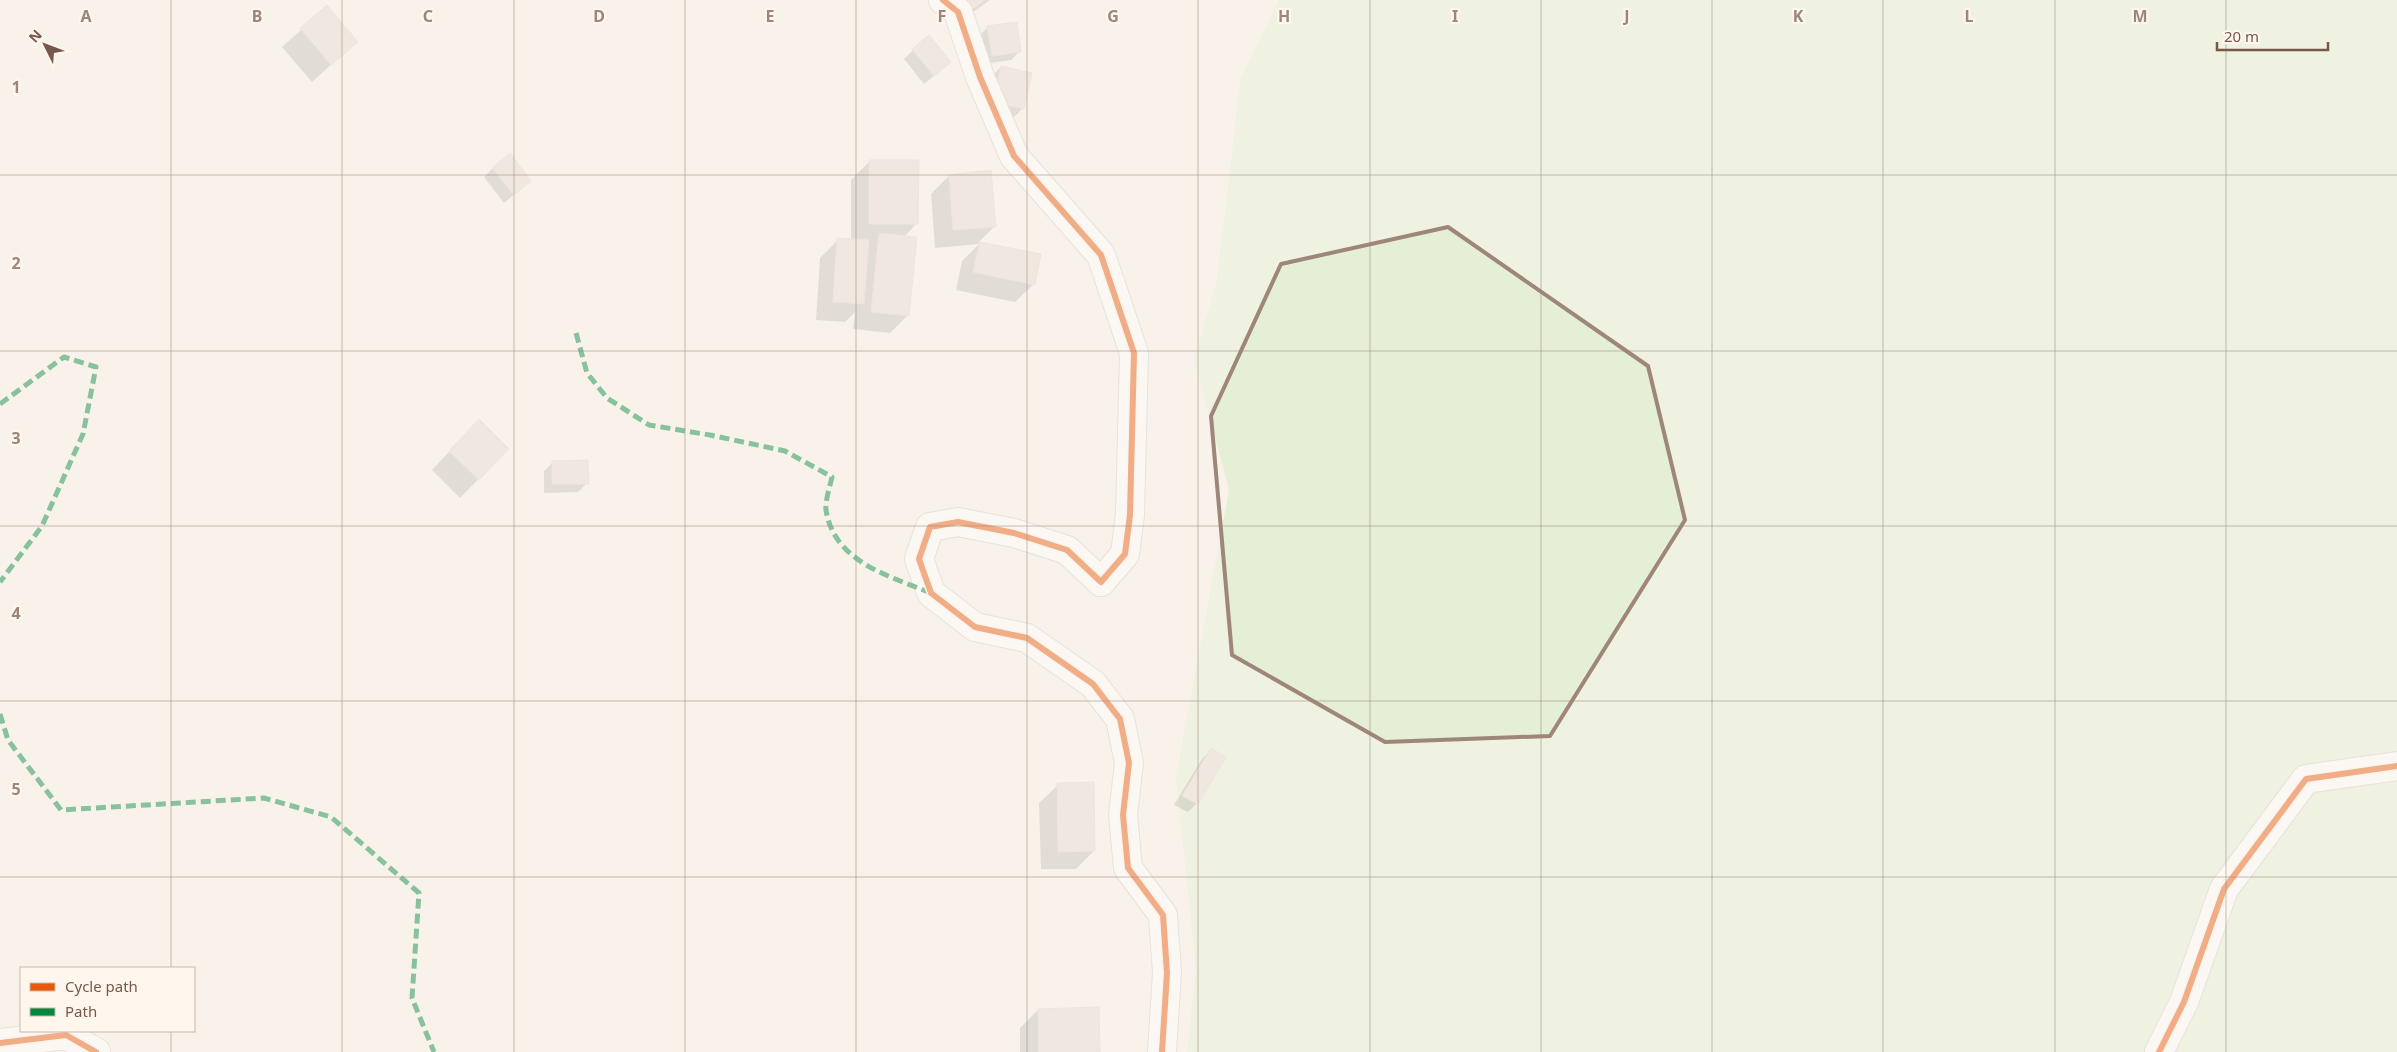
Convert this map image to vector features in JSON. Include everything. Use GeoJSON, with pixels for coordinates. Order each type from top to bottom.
{"type":"FeatureCollection","features":[{"type":"Feature","properties":{"kind":"street"},"geometry":{"type":"LineString","coordinates":[[943,0],[958,12],[980,77],[1014,156],[1101,255],[1134,353],[1130,514],[1125,554],[1101,582],[1067,550],[1014,533],[958,522],[930,527],[919,559],[931,594],[975,627],[1027,638],[1093,684],[1120,718],[1129,763],[1123,815],[1128,868],[1163,915],[1167,974],[1162,1052]]}},
{"type":"Feature","properties":{"kind":"street"},"geometry":{"type":"LineString","coordinates":[[2159,1052],[2184,1002],[2224,889],[2306,779],[2397,766]]}},
{"type":"Feature","properties":{"kind":"street"},"geometry":{"type":"LineString","coordinates":[[0,1043],[66,1035],[96,1052]]}},
{"type":"Feature","properties":{"kind":"highlighted area"},"geometry":{"type":"Polygon","coordinates":[[[1448,227],[1648,366],[1685,520],[1550,736],[1385,742],[1232,655],[1211,416],[1281,264],[1448,227]]]}},
{"type":"Feature","properties":{"kind":"green space"},"geometry":{"type":"Polygon","coordinates":[[[1279,0],[2397,0],[2397,1052],[1187,1052],[1196,969],[1176,777],[1229,490],[1194,359],[1217,281],[1241,77],[1279,0]]]}},
{"type":"Feature","properties":{"kind":"building"},"geometry":{"type":"Polygon","coordinates":[[[964,0],[985,0],[971,10],[964,0]]]}},
{"type":"Feature","properties":{"kind":"building"},"geometry":{"type":"Polygon","coordinates":[[[327,5],[358,42],[331,65],[300,28],[327,5]]]}},
{"type":"Feature","properties":{"kind":"building"},"geometry":{"type":"Polygon","coordinates":[[[1017,22],[1021,52],[992,56],[987,26],[1017,22]]]}},
{"type":"Feature","properties":{"kind":"building"},"geometry":{"type":"Polygon","coordinates":[[[929,35],[951,62],[934,76],[912,49],[929,35]]]}},
{"type":"Feature","properties":{"kind":"building"},"geometry":{"type":"Polygon","coordinates":[[[1001,66],[1032,73],[1024,109],[992,102],[1001,66]]]}},
{"type":"Feature","properties":{"kind":"building"},"geometry":{"type":"Polygon","coordinates":[[[510,153],[531,181],[514,195],[492,168],[510,153]]]}},
{"type":"Feature","properties":{"kind":"building"},"geometry":{"type":"Polygon","coordinates":[[[869,160],[919,160],[918,224],[869,224],[869,160]]]}},
{"type":"Feature","properties":{"kind":"building"},"geometry":{"type":"Polygon","coordinates":[[[991,170],[996,227],[953,230],[949,175],[991,170]]]}},
{"type":"Feature","properties":{"kind":"building"},"geometry":{"type":"Polygon","coordinates":[[[879,233],[917,237],[909,316],[871,312],[879,233]]]}},
{"type":"Feature","properties":{"kind":"building"},"geometry":{"type":"Polygon","coordinates":[[[837,238],[869,240],[864,304],[833,302],[837,238]]]}},
{"type":"Feature","properties":{"kind":"building"},"geometry":{"type":"Polygon","coordinates":[[[980,242],[1041,254],[1035,285],[973,272],[980,242]]]}},
{"type":"Feature","properties":{"kind":"building"},"geometry":{"type":"Polygon","coordinates":[[[479,419],[509,449],[479,480],[449,451],[479,419]]]}},
{"type":"Feature","properties":{"kind":"building"},"geometry":{"type":"Polygon","coordinates":[[[588,460],[589,484],[552,484],[552,461],[588,460]]]}},
{"type":"Feature","properties":{"kind":"building"},"geometry":{"type":"Polygon","coordinates":[[[1211,748],[1226,757],[1198,804],[1182,796],[1211,748]]]}},
{"type":"Feature","properties":{"kind":"building"},"geometry":{"type":"Polygon","coordinates":[[[1094,782],[1095,851],[1058,852],[1057,783],[1094,782]]]}},
{"type":"Feature","properties":{"kind":"building"},"geometry":{"type":"Polygon","coordinates":[[[1099,1007],[1100,1052],[1038,1052],[1038,1009],[1099,1007]]]}},
{"type":"Feature","properties":{"kind":"marked path"},"geometry":{"type":"LineString","coordinates":[[576,333],[587,373],[607,398],[649,425],[710,435],[785,451],[832,477],[826,510],[831,528],[840,543],[866,565],[931,593]]}},
{"type":"Feature","properties":{"kind":"marked path"},"geometry":{"type":"LineString","coordinates":[[0,404],[64,357],[96,367],[83,434],[42,526],[0,582]]}},
{"type":"Feature","properties":{"kind":"marked path"},"geometry":{"type":"LineString","coordinates":[[0,714],[8,740],[61,810],[264,798],[331,817],[419,893],[412,998],[434,1052]]}},
{"type":"Feature","properties":{"kind":"cycle path"},"geometry":{"type":"LineString","coordinates":[[943,0],[958,12],[980,77],[1014,156],[1101,255],[1134,353],[1130,515],[1125,554],[1101,582],[1067,550],[1014,533],[958,522],[930,527],[919,559],[931,593],[975,627],[1027,638],[1093,684],[1120,719],[1129,763],[1123,815],[1128,868],[1163,915],[1167,973],[1162,1052]]}},
{"type":"Feature","properties":{"kind":"cycle path"},"geometry":{"type":"LineString","coordinates":[[2159,1052],[2184,1002],[2224,889],[2306,779],[2397,766]]}},
{"type":"Feature","properties":{"kind":"cycle path"},"geometry":{"type":"LineString","coordinates":[[0,1043],[66,1035],[96,1052]]}}]}
